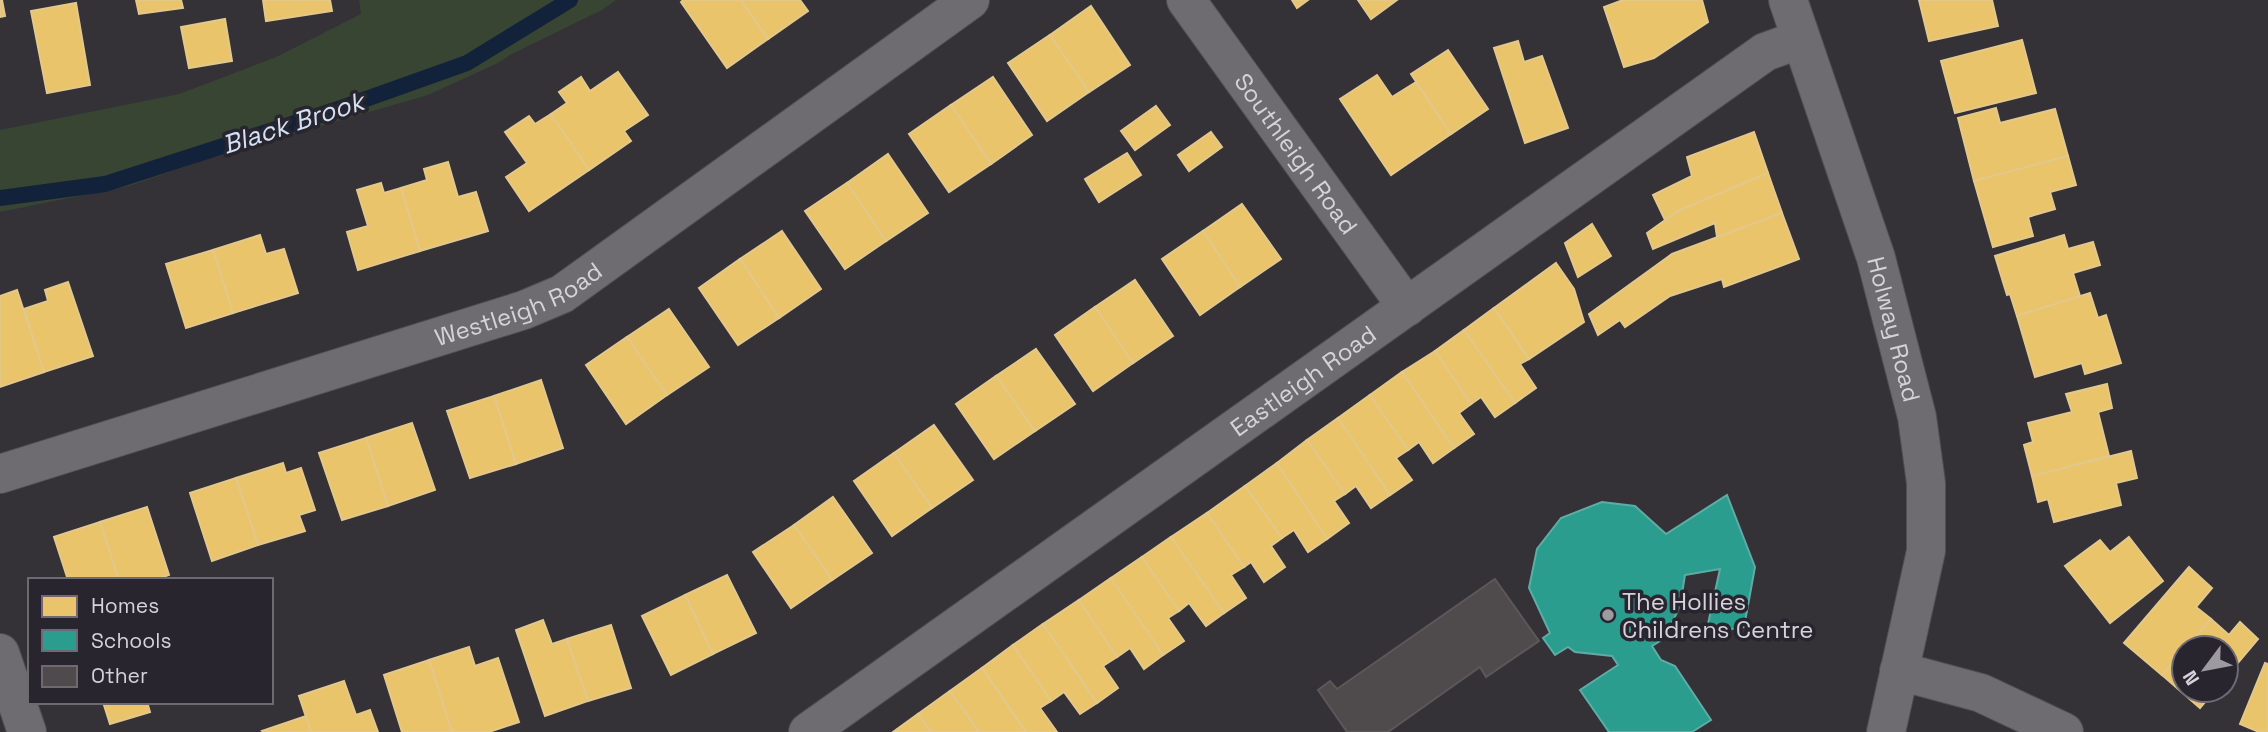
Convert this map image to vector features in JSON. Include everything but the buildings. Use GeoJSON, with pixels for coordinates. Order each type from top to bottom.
{"type":"FeatureCollection","features":[{"type":"Feature","properties":{"kind":"street","name":"Westleigh Road"},"geometry":{"type":"LineString","coordinates":[[0,474],[524,310],[562,294],[970,0]]}},
{"type":"Feature","properties":{"kind":"street","name":"Southleigh Road"},"geometry":{"type":"LineString","coordinates":[[1186,0],[1407,307]]}},
{"type":"Feature","properties":{"kind":"street","name":"Holway Road"},"geometry":{"type":"LineString","coordinates":[[1788,0],[1876,258],[1917,417],[1926,483],[1926,551],[1886,732]]}},
{"type":"Feature","properties":{"kind":"street","name":"Eastleigh Road"},"geometry":{"type":"LineString","coordinates":[[808,732],[1765,51],[1801,39]]}},
{"type":"Feature","properties":{"kind":"street"},"geometry":{"type":"LineString","coordinates":[[0,653],[27,732]]}},
{"type":"Feature","properties":{"kind":"street"},"geometry":{"type":"LineString","coordinates":[[1899,671],[1982,693],[2064,732]]}},
{"type":"Feature","properties":{"kind":"green space"},"geometry":{"type":"Polygon","coordinates":[[[359,0],[616,0],[602,10],[498,63],[428,95],[211,158],[129,186],[0,212],[0,130],[179,94],[276,57],[361,14],[359,0]]]}},
{"type":"Feature","properties":{"kind":"waterway","name":"Black Brook"},"geometry":{"type":"LineString","coordinates":[[0,198],[105,184],[338,109],[467,63],[570,0]]}},
{"type":"Feature","properties":{"kind":"place","name":"The Hollies Childrens Centre"},"geometry":{"type":"Point","coordinates":[1608,615]}}]}
